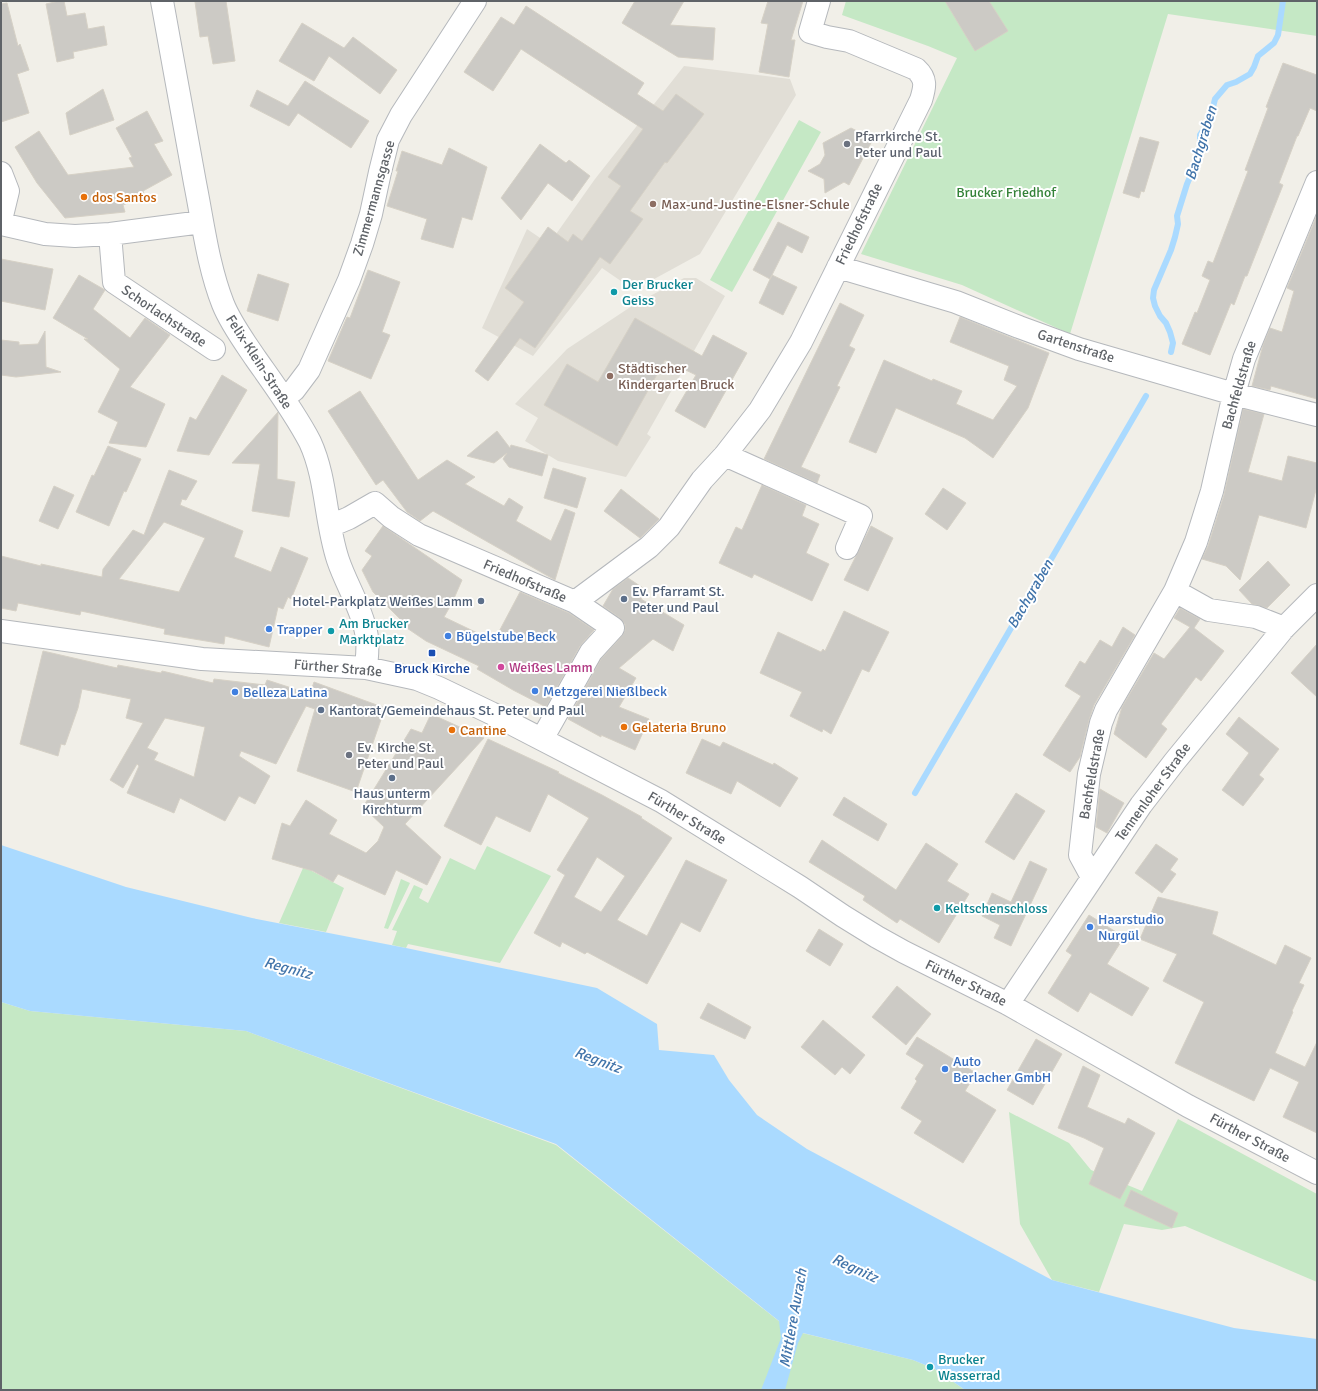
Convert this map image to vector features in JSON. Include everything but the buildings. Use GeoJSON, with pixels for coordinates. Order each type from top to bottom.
{"type":"FeatureCollection","features":[{"type":"Feature","properties":{"kind":"street","name":"Felix-Klein-Straße"},"geometry":{"type":"LineString","coordinates":[[162,1],[202,222],[218,288],[224,305],[245,343],[284,398],[310,443],[318,464],[324,487],[330,526],[338,559],[367,634],[368,648],[366,668]]}},
{"type":"Feature","properties":{"kind":"street","name":"Zimmermannsgasse"},"geometry":{"type":"LineString","coordinates":[[284,398],[294,390],[309,370],[349,280],[371,214],[388,140],[401,115],[474,1]]}},
{"type":"Feature","properties":{"kind":"street","name":"Friedhofstraße"},"geometry":{"type":"LineString","coordinates":[[330,526],[349,518],[374,503],[391,517],[420,535],[575,602],[649,547],[669,527],[702,480],[725,455],[764,404],[801,342],[921,100],[924,81],[921,74],[916,69],[849,40],[827,37],[810,32],[819,1]]}},
{"type":"Feature","properties":{"kind":"street"},"geometry":{"type":"LineString","coordinates":[[1,173],[8,191],[1,220]]}},
{"type":"Feature","properties":{"kind":"street","name":"Bachfeldstraße"},"geometry":{"type":"LineString","coordinates":[[1092,877],[1080,855],[1090,774],[1100,723],[1106,710],[1175,591],[1196,542],[1212,491],[1234,394],[1244,359],[1317,182]]}},
{"type":"Feature","properties":{"kind":"street"},"geometry":{"type":"LineString","coordinates":[[1,224],[45,234],[75,236],[110,234],[202,222]]}},
{"type":"Feature","properties":{"kind":"street","name":"Schorlachstraße"},"geometry":{"type":"LineString","coordinates":[[110,234],[114,282],[214,349]]}},
{"type":"Feature","properties":{"kind":"street","name":"Gartenstraße"},"geometry":{"type":"LineString","coordinates":[[838,267],[956,302],[1079,349],[1234,394],[1317,415]]}},
{"type":"Feature","properties":{"kind":"street"},"geometry":{"type":"LineString","coordinates":[[725,455],[861,516],[847,548]]}},
{"type":"Feature","properties":{"kind":"street"},"geometry":{"type":"LineString","coordinates":[[1175,591],[1209,610],[1256,617],[1284,628]]}},
{"type":"Feature","properties":{"kind":"street","name":"Tennenloher Straße"},"geometry":{"type":"LineString","coordinates":[[1008,1004],[1092,877],[1142,805],[1175,761],[1284,628],[1317,595]]}},
{"type":"Feature","properties":{"kind":"street"},"geometry":{"type":"LineString","coordinates":[[542,739],[591,652],[613,628],[575,602]]}},
{"type":"Feature","properties":{"kind":"street","name":"Fürther Straße"},"geometry":{"type":"LineString","coordinates":[[1,631],[202,659],[366,668],[417,679],[439,688],[542,739],[661,801],[877,937],[1008,1004],[1188,1106],[1317,1173]]}},
{"type":"Feature","properties":{"kind":"shaded area","name":"Max-und-Justine-Elsner-Schule"},"geometry":{"type":"Polygon","coordinates":[[[684,66],[790,79],[796,95],[700,254],[634,290],[602,268],[533,356],[482,328],[527,229],[549,244],[595,179],[684,66]]]}},
{"type":"Feature","properties":{"kind":"shaded area","name":"Städtischer Kindergarten Bruck"},"geometry":{"type":"Polygon","coordinates":[[[684,278],[696,278],[725,296],[647,434],[651,437],[626,477],[558,461],[525,441],[538,418],[515,404],[567,349],[635,304],[684,278]]]}},
{"type":"Feature","properties":{"kind":"green space","name":"Brucker Friedhof"},"geometry":{"type":"Polygon","coordinates":[[[846,1],[1317,1],[1317,36],[1168,14],[1070,334],[962,285],[861,254],[957,58],[842,15],[846,1]]]}},
{"type":"Feature","properties":{"kind":"green space"},"geometry":{"type":"Polygon","coordinates":[[[799,120],[821,132],[732,292],[710,280],[799,120]]]}},
{"type":"Feature","properties":{"kind":"green space"},"geometry":{"type":"Polygon","coordinates":[[[322,829],[329,834],[310,870],[344,888],[326,932],[279,923],[303,868],[321,836],[322,829]]]}},
{"type":"Feature","properties":{"kind":"green space"},"geometry":{"type":"Polygon","coordinates":[[[487,846],[551,876],[500,963],[408,944],[406,948],[392,945],[397,931],[392,930],[414,885],[423,889],[419,898],[428,903],[450,858],[475,870],[487,846]]]}},
{"type":"Feature","properties":{"kind":"green space"},"geometry":{"type":"Polygon","coordinates":[[[401,879],[410,883],[388,929],[384,928],[401,879]]]}},
{"type":"Feature","properties":{"kind":"green space"},"geometry":{"type":"Polygon","coordinates":[[[1,1002],[30,1011],[246,1031],[556,1145],[790,1330],[913,1360],[935,1369],[965,1390],[1,1390],[1,1002]]]}},
{"type":"Feature","properties":{"kind":"green space"},"geometry":{"type":"Polygon","coordinates":[[[1009,1112],[1069,1143],[1091,1170],[1142,1191],[1178,1119],[1317,1194],[1317,1282],[1185,1226],[1162,1230],[1124,1224],[1099,1292],[1052,1280],[1020,1224],[1009,1112]]]}},
{"type":"Feature","properties":{"kind":"water"},"geometry":{"type":"Polygon","coordinates":[[[1,845],[126,887],[252,918],[406,948],[597,988],[657,1024],[659,1050],[714,1055],[729,1080],[757,1115],[807,1149],[1052,1280],[1234,1328],[1317,1339],[1317,1390],[965,1390],[935,1369],[913,1360],[803,1333],[798,1343],[785,1390],[761,1390],[781,1338],[779,1321],[556,1144],[246,1031],[30,1011],[1,1002],[1,845]]]}},
{"type":"Feature","properties":{"kind":"waterway","name":"Bachgraben"},"geometry":{"type":"LineString","coordinates":[[1171,352],[1173,343],[1170,332],[1155,306],[1153,298],[1154,290],[1171,250],[1178,224],[1177,216],[1187,184],[1200,154],[1200,135],[1210,120],[1215,99],[1227,85],[1250,74],[1258,56],[1274,43],[1278,35],[1283,1]]}},
{"type":"Feature","properties":{"kind":"waterway","name":"Bachgraben"},"geometry":{"type":"LineString","coordinates":[[915,793],[1146,396]]}},
{"type":"Feature","properties":{"kind":"place","name":"Pfarrkirche St. Peter und Paul"},"geometry":{"type":"Point","coordinates":[847,144]}},
{"type":"Feature","properties":{"kind":"place","name":"dos Santos"},"geometry":{"type":"Point","coordinates":[84,197]}},
{"type":"Feature","properties":{"kind":"place","name":"Max-und-Justine-Elsner-Schule"},"geometry":{"type":"Point","coordinates":[653,204]}},
{"type":"Feature","properties":{"kind":"place","name":"Der Brucker Geiss"},"geometry":{"type":"Point","coordinates":[614,292]}},
{"type":"Feature","properties":{"kind":"place","name":"Städtischer Kindergarten Bruck"},"geometry":{"type":"Point","coordinates":[610,376]}},
{"type":"Feature","properties":{"kind":"place","name":"Ev. Pfarramt St. Peter und Paul"},"geometry":{"type":"Point","coordinates":[624,599]}},
{"type":"Feature","properties":{"kind":"place","name":"Hotel-Parkplatz Weißes Lamm"},"geometry":{"type":"Point","coordinates":[481,601]}},
{"type":"Feature","properties":{"kind":"place","name":"Trapper"},"geometry":{"type":"Point","coordinates":[269,629]}},
{"type":"Feature","properties":{"kind":"place","name":"Am Brucker Marktplatz"},"geometry":{"type":"Point","coordinates":[331,631]}},
{"type":"Feature","properties":{"kind":"place","name":"Bügelstube Beck"},"geometry":{"type":"Point","coordinates":[448,636]}},
{"type":"Feature","properties":{"kind":"place","name":"Bruck Kirche"},"geometry":{"type":"Point","coordinates":[432,653]}},
{"type":"Feature","properties":{"kind":"place","name":"Weißes Lamm"},"geometry":{"type":"Point","coordinates":[501,667]}},
{"type":"Feature","properties":{"kind":"place","name":"Metzgerei Nießlbeck"},"geometry":{"type":"Point","coordinates":[535,691]}},
{"type":"Feature","properties":{"kind":"place","name":"Belleza Latina"},"geometry":{"type":"Point","coordinates":[235,692]}},
{"type":"Feature","properties":{"kind":"place","name":"Kantorat/Gemeindehaus St. Peter und Paul"},"geometry":{"type":"Point","coordinates":[321,710]}},
{"type":"Feature","properties":{"kind":"place","name":"Gelateria Bruno"},"geometry":{"type":"Point","coordinates":[624,727]}},
{"type":"Feature","properties":{"kind":"place","name":"Cantine"},"geometry":{"type":"Point","coordinates":[452,730]}},
{"type":"Feature","properties":{"kind":"place","name":"Ev. Kirche St. Peter und Paul"},"geometry":{"type":"Point","coordinates":[349,755]}},
{"type":"Feature","properties":{"kind":"place","name":"Haus unterm Kirchturm"},"geometry":{"type":"Point","coordinates":[392,778]}},
{"type":"Feature","properties":{"kind":"place","name":"Keltschenschloss"},"geometry":{"type":"Point","coordinates":[937,908]}},
{"type":"Feature","properties":{"kind":"place","name":"Haarstudio Nurgül"},"geometry":{"type":"Point","coordinates":[1090,927]}},
{"type":"Feature","properties":{"kind":"place","name":"Auto Berlacher GmbH"},"geometry":{"type":"Point","coordinates":[945,1069]}},
{"type":"Feature","properties":{"kind":"place","name":"Brucker Wasserrad"},"geometry":{"type":"Point","coordinates":[930,1367]}},
{"type":"Feature","properties":{"kind":"water label","name":"Regnitz"},"geometry":{"type":"Point","coordinates":[288,968]}},
{"type":"Feature","properties":{"kind":"water label","name":"Regnitz"},"geometry":{"type":"Point","coordinates":[598,1060]}},
{"type":"Feature","properties":{"kind":"water label","name":"Regnitz"},"geometry":{"type":"Point","coordinates":[855,1268]}},
{"type":"Feature","properties":{"kind":"water label","name":"Mittlere Aurach"},"geometry":{"type":"Point","coordinates":[793,1318]}}]}
